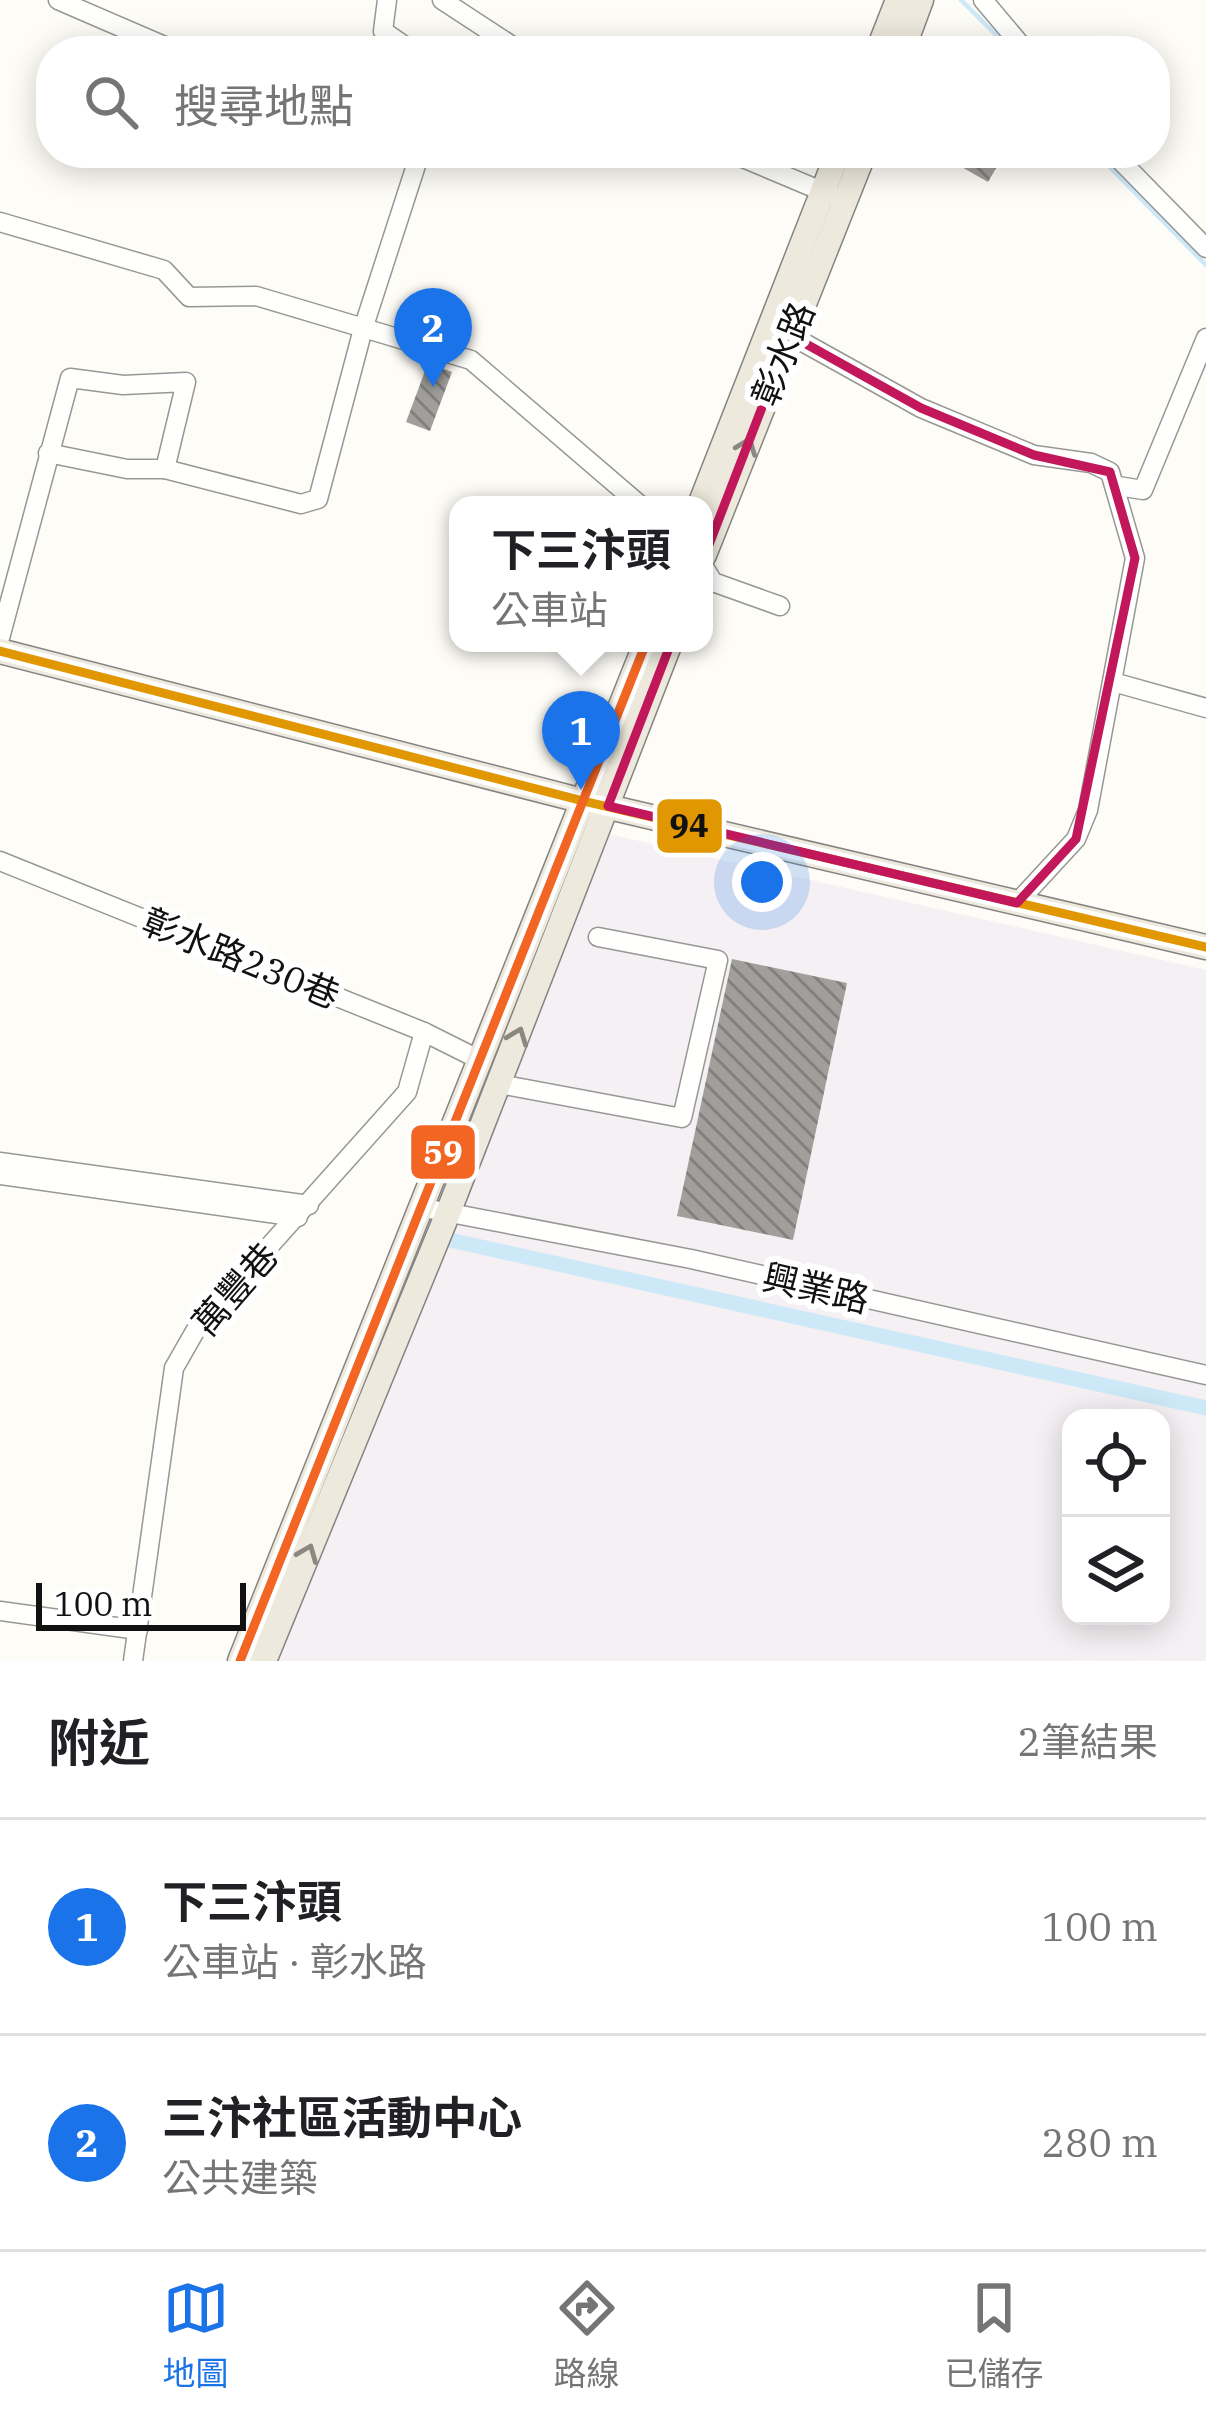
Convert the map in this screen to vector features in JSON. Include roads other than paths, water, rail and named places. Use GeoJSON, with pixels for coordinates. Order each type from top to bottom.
{"type":"FeatureCollection","features":[{"type":"Feature","properties":{"kind":"main road"},"geometry":{"type":"LineString","coordinates":[[884,36],[898,0]]}},
{"type":"Feature","properties":{"kind":"main road"},"geometry":{"type":"LineString","coordinates":[[908,36],[921,0]]}},
{"type":"Feature","properties":{"kind":"main road","name":"彰水路"},"geometry":{"type":"LineString","coordinates":[[713,532],[790,335],[835,196],[837,168]]}},
{"type":"Feature","properties":{"kind":"main road","name":"彰水路"},"geometry":{"type":"LineString","coordinates":[[704,496],[835,196],[854,168]]}},
{"type":"Feature","properties":{"kind":"main road"},"geometry":{"type":"LineString","coordinates":[[0,651],[595,803],[1206,946]]}},
{"type":"Feature","properties":{"kind":"main road"},"geometry":{"type":"LineString","coordinates":[[240,1661],[436,1211],[499,1084],[643,652]]}},
{"type":"Feature","properties":{"kind":"main road"},"geometry":{"type":"LineString","coordinates":[[264,1661],[436,1211],[480,1060],[666,652]]}},
{"type":"Feature","properties":{"kind":"street"},"geometry":{"type":"LineString","coordinates":[[58,0],[141,36]]}},
{"type":"Feature","properties":{"kind":"street"},"geometry":{"type":"LineString","coordinates":[[387,0],[382,32],[388,36]]}},
{"type":"Feature","properties":{"kind":"street"},"geometry":{"type":"LineString","coordinates":[[442,0],[497,36]]}},
{"type":"Feature","properties":{"kind":"street"},"geometry":{"type":"LineString","coordinates":[[983,0],[1013,36]]}},
{"type":"Feature","properties":{"kind":"street"},"geometry":{"type":"LineString","coordinates":[[48,453],[127,469],[165,469],[302,504],[318,499],[363,329],[415,168]]}},
{"type":"Feature","properties":{"kind":"street"},"geometry":{"type":"LineString","coordinates":[[767,168],[835,196]]}},
{"type":"Feature","properties":{"kind":"street"},"geometry":{"type":"LineString","coordinates":[[1128,168],[1206,248]]}},
{"type":"Feature","properties":{"kind":"street"},"geometry":{"type":"LineString","coordinates":[[0,222],[164,270],[189,297],[256,296],[471,360],[630,496]]}},
{"type":"Feature","properties":{"kind":"street"},"geometry":{"type":"LineString","coordinates":[[790,335],[921,408],[1034,455],[1091,463],[1110,472],[1118,486],[1135,558],[1088,810],[1076,839],[1016,903]]}},
{"type":"Feature","properties":{"kind":"street"},"geometry":{"type":"LineString","coordinates":[[1118,486],[1143,490],[1206,338]]}},
{"type":"Feature","properties":{"kind":"street"},"geometry":{"type":"LineString","coordinates":[[0,638],[70,378],[123,385],[187,382],[165,469]]}},
{"type":"Feature","properties":{"kind":"street"},"geometry":{"type":"LineString","coordinates":[[713,582],[780,607]]}},
{"type":"Feature","properties":{"kind":"street"},"geometry":{"type":"LineString","coordinates":[[1113,682],[1206,708]]}},
{"type":"Feature","properties":{"kind":"street","name":"彰水路230巷"},"geometry":{"type":"LineString","coordinates":[[0,861],[424,1032],[480,1060]]}},
{"type":"Feature","properties":{"kind":"street"},"geometry":{"type":"LineString","coordinates":[[499,1084],[682,1118],[718,960],[598,937]]}},
{"type":"Feature","properties":{"kind":"street","name":"萬豐巷"},"geometry":{"type":"LineString","coordinates":[[133,1661],[174,1368],[198,1326],[406,1092],[424,1032]]}},
{"type":"Feature","properties":{"kind":"street"},"geometry":{"type":"LineString","coordinates":[[0,1162],[303,1211]]}},
{"type":"Feature","properties":{"kind":"street"},"geometry":{"type":"LineString","coordinates":[[0,1175],[303,1211]]}},
{"type":"Feature","properties":{"kind":"street","name":"興業路"},"geometry":{"type":"LineString","coordinates":[[436,1211],[691,1259],[1206,1375]]}},
{"type":"Feature","properties":{"kind":"street"},"geometry":{"type":"LineString","coordinates":[[0,1611],[138,1630]]}},
{"type":"Feature","properties":{"kind":"waterway"},"geometry":{"type":"LineString","coordinates":[[961,0],[997,36]]}},
{"type":"Feature","properties":{"kind":"waterway"},"geometry":{"type":"LineString","coordinates":[[1111,168],[1206,265]]}},
{"type":"Feature","properties":{"kind":"waterway"},"geometry":{"type":"LineString","coordinates":[[450,1240],[1206,1408]]}},
{"type":"Feature","properties":{"kind":"place","name":"三汴社區活動中心"},"geometry":{"type":"Point","coordinates":[433,387]}},
{"type":"Feature","properties":{"kind":"place","name":"下三汴頭"},"geometry":{"type":"Point","coordinates":[581,790]}}]}
